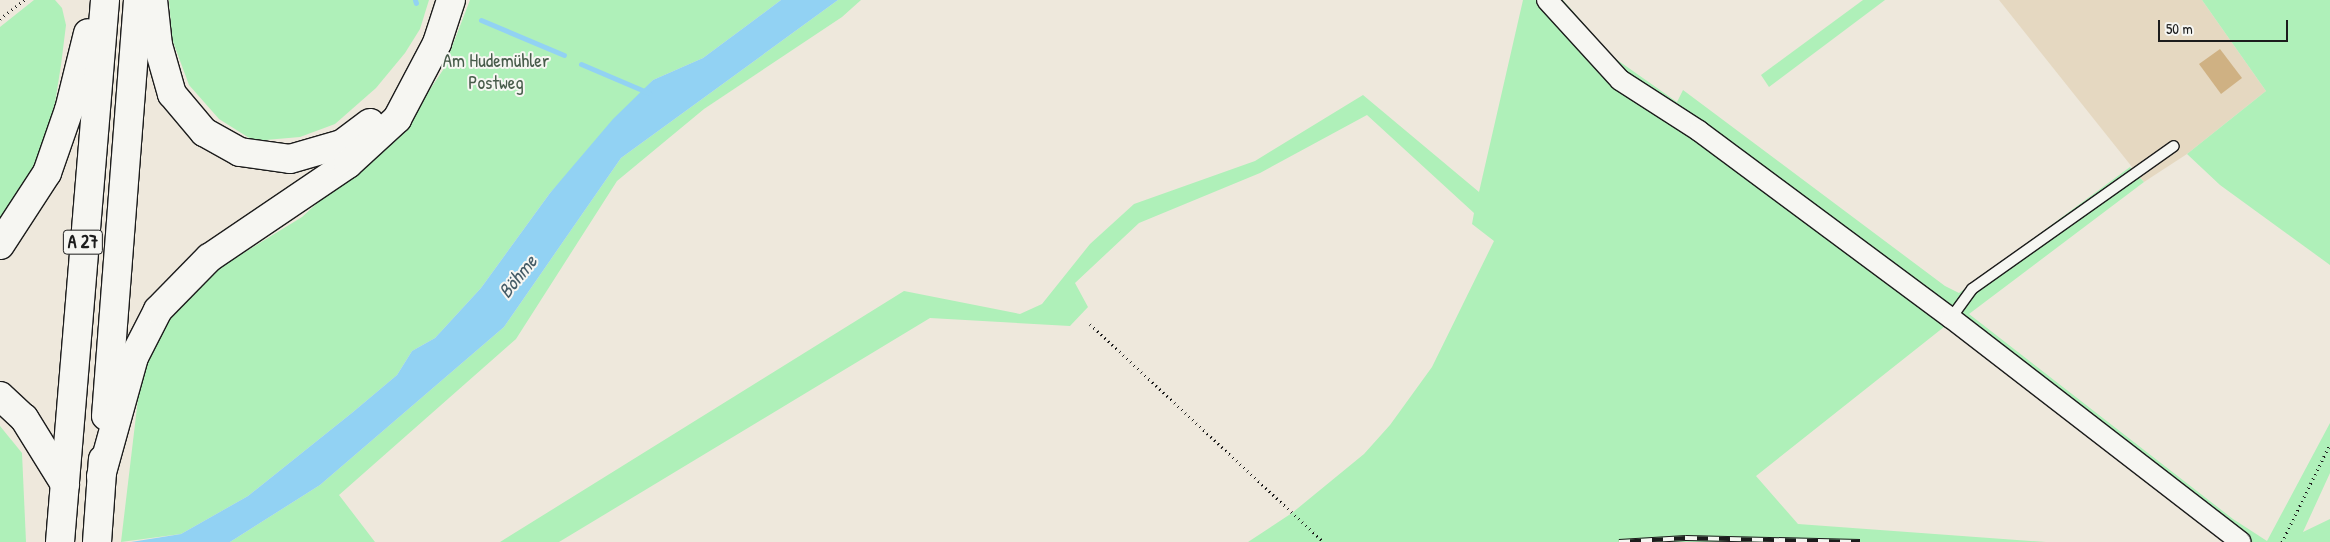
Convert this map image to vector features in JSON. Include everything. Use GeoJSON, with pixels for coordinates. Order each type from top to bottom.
{"type":"FeatureCollection","features":[{"type":"Feature","properties":{"kind":"highway"},"geometry":{"type":"LineString","coordinates":[[0,245],[47,173],[69,110],[96,0]]}},
{"type":"Feature","properties":{"kind":"highway","name":"A 27"},"geometry":{"type":"LineString","coordinates":[[60,542],[105,0]]}},
{"type":"Feature","properties":{"kind":"highway","name":"A 27"},"geometry":{"type":"LineString","coordinates":[[97,542],[138,0]]}},
{"type":"Feature","properties":{"kind":"highway"},"geometry":{"type":"LineString","coordinates":[[153,0],[158,45],[172,94],[204,132],[240,152],[290,158],[342,144],[413,86]]}},
{"type":"Feature","properties":{"kind":"highway"},"geometry":{"type":"LineString","coordinates":[[101,476],[134,357],[158,310],[208,258],[348,164],[397,119],[437,43],[451,0]]}},
{"type":"Feature","properties":{"kind":"highway"},"geometry":{"type":"LineString","coordinates":[[0,396],[24,418],[65,484]]}},
{"type":"Feature","properties":{"kind":"street"},"geometry":{"type":"LineString","coordinates":[[1547,0],[1620,80],[1699,131],[1951,318],[2241,542]]}},
{"type":"Feature","properties":{"kind":"lane"},"geometry":{"type":"LineString","coordinates":[[1951,318],[1979,284],[2174,146]]}},
{"type":"Feature","properties":{"kind":"path"},"geometry":{"type":"LineString","coordinates":[[0,19],[24,0]]}},
{"type":"Feature","properties":{"kind":"path"},"geometry":{"type":"LineString","coordinates":[[1090,324],[1324,542]]}},
{"type":"Feature","properties":{"kind":"path"},"geometry":{"type":"LineString","coordinates":[[2282,542],[2330,444]]}},
{"type":"Feature","properties":{"kind":"shaded area"},"geometry":{"type":"Polygon","coordinates":[[[1999,0],[2202,0],[2266,91],[2187,154],[2144,182],[1999,0]]]}},
{"type":"Feature","properties":{"kind":"green space"},"geometry":{"type":"Polygon","coordinates":[[[34,0],[55,0],[62,8],[66,25],[61,65],[55,103],[40,153],[19,196],[0,220],[0,27],[34,0]]]}},
{"type":"Feature","properties":{"kind":"green space"},"geometry":{"type":"Polygon","coordinates":[[[169,0],[429,0],[420,29],[405,53],[376,88],[335,124],[300,137],[254,141],[219,119],[189,85],[172,39],[169,0]]]}},
{"type":"Feature","properties":{"kind":"green space","name":"Am Hudemühler Postweg"},"geometry":{"type":"Polygon","coordinates":[[[470,0],[781,0],[703,58],[653,80],[550,193],[481,288],[435,338],[412,351],[397,375],[353,412],[248,496],[181,534],[121,542],[140,382],[159,334],[198,281],[302,217],[412,116],[443,70],[470,0]]]}},
{"type":"Feature","properties":{"kind":"green space"},"geometry":{"type":"Polygon","coordinates":[[[838,0],[861,0],[842,17],[704,109],[617,181],[516,339],[339,495],[375,542],[230,542],[320,485],[504,327],[621,158],[838,0]]]}},
{"type":"Feature","properties":{"kind":"green space"},"geometry":{"type":"Polygon","coordinates":[[[1523,0],[1536,0],[1551,17],[1559,0],[1563,0],[1613,57],[1677,102],[1683,90],[1945,286],[1959,293],[2130,167],[2144,182],[1969,314],[2233,519],[2267,541],[2330,423],[2330,473],[2303,532],[2330,519],[2330,542],[2228,542],[1949,323],[1756,476],[1798,524],[2046,542],[1248,542],[1292,513],[1364,454],[1390,425],[1432,367],[1494,241],[1472,224],[1474,213],[1367,115],[1260,173],[1139,223],[1075,283],[1088,307],[1070,326],[930,318],[559,542],[500,542],[904,291],[1020,314],[1042,304],[1090,244],[1134,204],[1255,161],[1363,95],[1479,192],[1523,0]]]}},
{"type":"Feature","properties":{"kind":"green space"},"geometry":{"type":"Polygon","coordinates":[[[1863,0],[1885,0],[1769,87],[1761,75],[1863,0]]]}},
{"type":"Feature","properties":{"kind":"green space"},"geometry":{"type":"Polygon","coordinates":[[[2202,0],[2330,0],[2330,265],[2220,185],[2187,154],[2266,91],[2202,0]]]}},
{"type":"Feature","properties":{"kind":"green space"},"geometry":{"type":"Polygon","coordinates":[[[0,426],[22,453],[26,542],[0,542],[0,426]]]}},
{"type":"Feature","properties":{"kind":"water","name":"Böhme"},"geometry":{"type":"Polygon","coordinates":[[[781,0],[838,0],[621,158],[504,327],[320,485],[230,542],[131,542],[181,534],[248,496],[353,412],[397,375],[412,351],[435,338],[481,288],[550,193],[613,119],[653,80],[703,58],[781,0]]]}},
{"type":"Feature","properties":{"kind":"building"},"geometry":{"type":"Polygon","coordinates":[[[2220,49],[2242,78],[2221,94],[2199,64],[2220,49]]]}},
{"type":"Feature","properties":{"kind":"waterway"},"geometry":{"type":"LineString","coordinates":[[481,20],[564,55]]}},
{"type":"Feature","properties":{"kind":"waterway"},"geometry":{"type":"LineString","coordinates":[[581,64],[649,93]]}},
{"type":"Feature","properties":{"kind":"railway"},"geometry":{"type":"LineString","coordinates":[[1619,542],[1686,538],[1860,542]]}}]}
